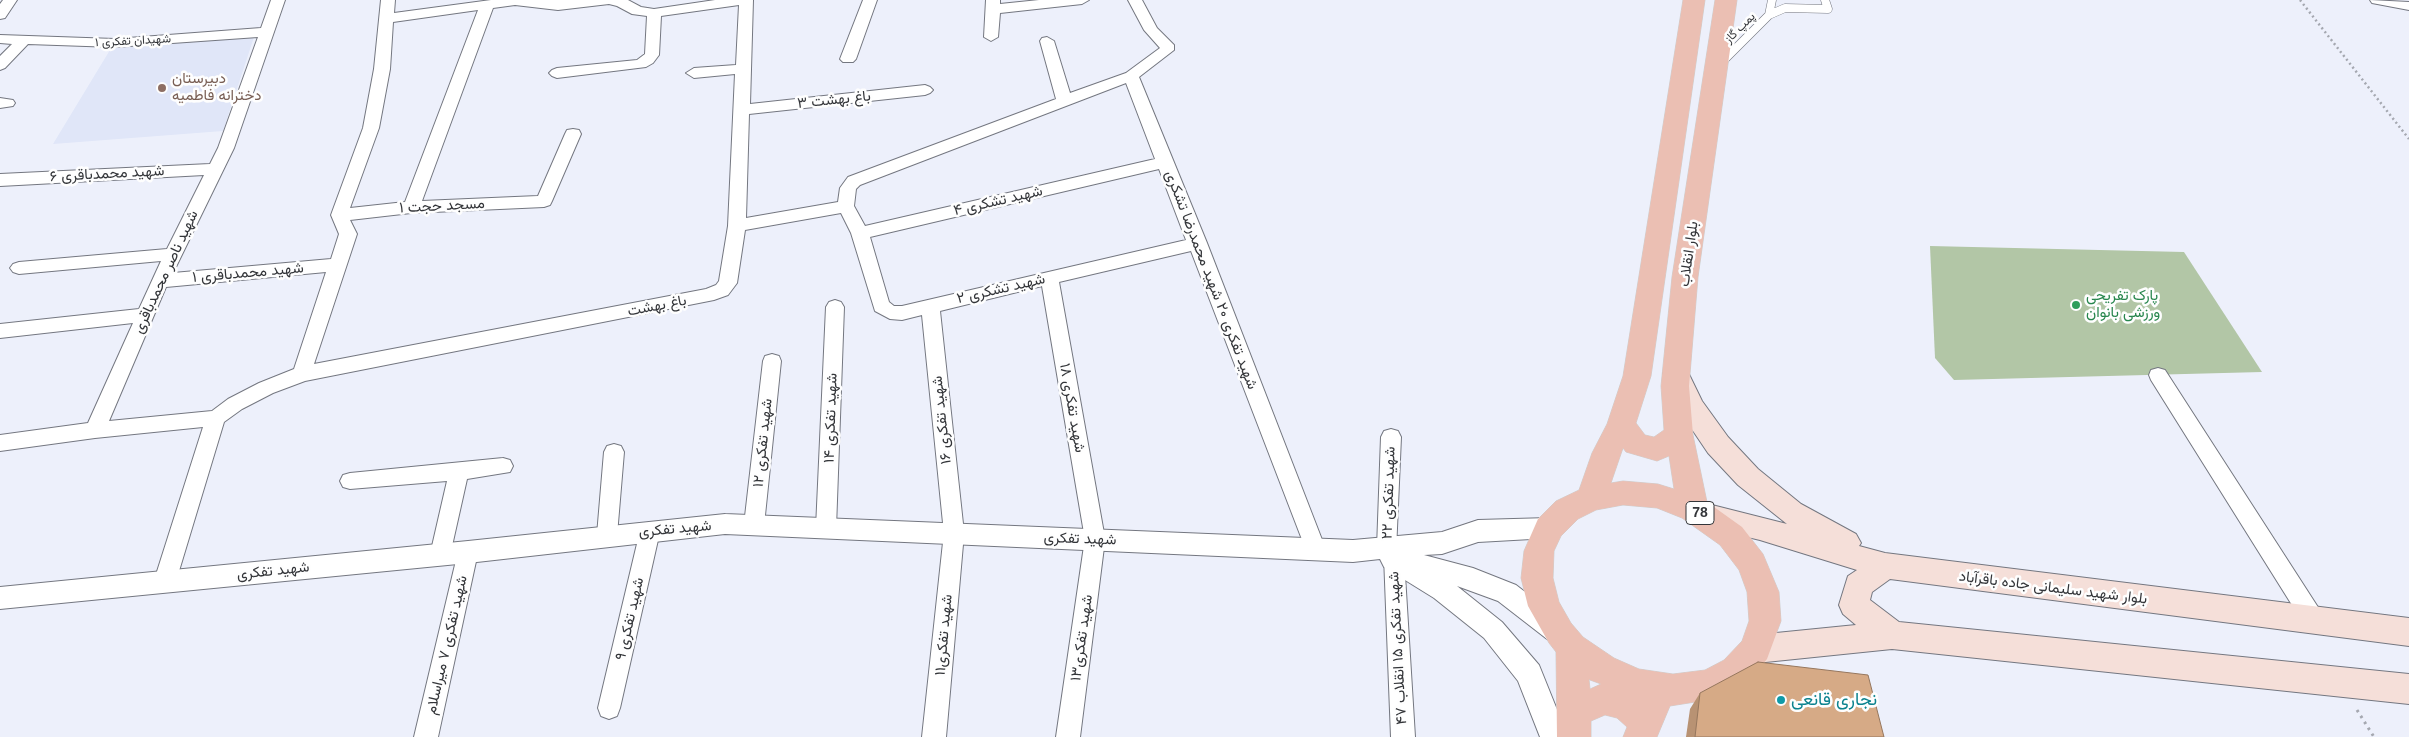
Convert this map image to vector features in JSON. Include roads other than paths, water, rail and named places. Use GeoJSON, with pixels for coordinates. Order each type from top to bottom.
{"type":"FeatureCollection","features":[{"type":"Feature","properties":{"kind":"main road"},"geometry":{"type":"LineString","coordinates":[[1591,498],[1606,453],[1621,425],[1637,376],[1694,0]]}},
{"type":"Feature","properties":{"kind":"main road","name":"بلوار انقلاب"},"geometry":{"type":"LineString","coordinates":[[1698,512],[1679,435],[1675,386],[1685,277],[1726,0]]}},
{"type":"Feature","properties":{"kind":"main road"},"geometry":{"type":"LineString","coordinates":[[1676,373],[1691,406],[1718,445],[1748,477],[1791,512],[1885,566],[1859,585],[1854,605],[1892,635]]}},
{"type":"Feature","properties":{"kind":"main road"},"geometry":{"type":"LineString","coordinates":[[1621,425],[1636,444],[1658,449],[1679,435]]}},
{"type":"Feature","properties":{"kind":"main road","name":"78"},"geometry":{"type":"LineString","coordinates":[[1642,730],[1659,692],[1708,685],[1736,671],[1756,649],[1765,621],[1763,592],[1752,563],[1731,536],[1698,512],[1658,496],[1624,493],[1591,498],[1567,510],[1549,528],[1539,551],[1537,578],[1544,606],[1566,640],[1602,669],[1637,684],[1674,689],[1708,685]]}},
{"type":"Feature","properties":{"kind":"main road","name":"بلوار شهید سلیمانی جاده باقرآباد"},"geometry":{"type":"LineString","coordinates":[[1698,512],[1760,528],[1885,566],[2316,622],[2409,632]]}},
{"type":"Feature","properties":{"kind":"main road"},"geometry":{"type":"LineString","coordinates":[[1756,649],[1892,635],[2409,689]]}},
{"type":"Feature","properties":{"kind":"main road","name":"78"},"geometry":{"type":"LineString","coordinates":[[1566,640],[1567,729]]}},
{"type":"Feature","properties":{"kind":"main road"},"geometry":{"type":"LineString","coordinates":[[1567,729],[1604,699],[1626,704],[1642,730]]}},
{"type":"Feature","properties":{"kind":"street","name":"شهید ناصر محمدباقری"},"geometry":{"type":"LineString","coordinates":[[95,430],[160,281],[226,148],[278,0]]}},
{"type":"Feature","properties":{"kind":"street"},"geometry":{"type":"LineString","coordinates":[[0,443],[95,430],[216,418],[235,404],[266,388],[302,374],[348,234],[339,215],[371,128],[382,69],[388,0]]}},
{"type":"Feature","properties":{"kind":"street"},"geometry":{"type":"LineString","coordinates":[[385,19],[515,1],[546,2],[558,6],[609,0],[621,2],[638,11],[654,13],[684,4],[746,0]]}},
{"type":"Feature","properties":{"kind":"street","name":"باغ بهشت"},"geometry":{"type":"LineString","coordinates":[[302,374],[708,295],[722,290],[728,284],[737,226],[746,0]]}},
{"type":"Feature","properties":{"kind":"street"},"geometry":{"type":"LineString","coordinates":[[848,59],[870,0]]}},
{"type":"Feature","properties":{"kind":"street"},"geometry":{"type":"LineString","coordinates":[[991,37],[993,4],[1082,0]]}},
{"type":"Feature","properties":{"kind":"street"},"geometry":{"type":"LineString","coordinates":[[860,233],[846,206],[848,188],[854,182],[1131,76],[1167,50],[1167,45],[1151,30],[1135,0]]}},
{"type":"Feature","properties":{"kind":"street"},"geometry":{"type":"LineString","coordinates":[[2377,0],[2409,6]]}},
{"type":"Feature","properties":{"kind":"street"},"geometry":{"type":"LineString","coordinates":[[411,207],[487,6]]}},
{"type":"Feature","properties":{"kind":"street"},"geometry":{"type":"LineString","coordinates":[[557,73],[641,64],[648,60],[652,55],[654,13]]}},
{"type":"Feature","properties":{"kind":"street","name":"شهیدان تفکری ۱"},"geometry":{"type":"LineString","coordinates":[[0,38],[115,43],[267,32]]}},
{"type":"Feature","properties":{"kind":"street"},"geometry":{"type":"LineString","coordinates":[[0,65],[23,40]]}},
{"type":"Feature","properties":{"kind":"street"},"geometry":{"type":"LineString","coordinates":[[1047,41],[1065,102]]}},
{"type":"Feature","properties":{"kind":"street"},"geometry":{"type":"LineString","coordinates":[[694,73],[744,69]]}},
{"type":"Feature","properties":{"kind":"street","name":"شهید تفکری ۲۰ شهید محمدرضا تشکری"},"geometry":{"type":"LineString","coordinates":[[1131,76],[1198,242],[1316,550]]}},
{"type":"Feature","properties":{"kind":"street","name":"باغ بهشت ۳"},"geometry":{"type":"LineString","coordinates":[[742,110],[926,90]]}},
{"type":"Feature","properties":{"kind":"street","name":"مسجد حجت ۱"},"geometry":{"type":"LineString","coordinates":[[339,215],[411,207],[544,201],[573,134]]}},
{"type":"Feature","properties":{"kind":"street","name":"شهید تشکری ۴"},"geometry":{"type":"LineString","coordinates":[[860,233],[1165,162]]}},
{"type":"Feature","properties":{"kind":"street","name":"شهید محمدباقری ۶"},"geometry":{"type":"LineString","coordinates":[[0,180],[214,169]]}},
{"type":"Feature","properties":{"kind":"street"},"geometry":{"type":"LineString","coordinates":[[737,226],[846,206]]}},
{"type":"Feature","properties":{"kind":"street","name":"شهید تشکری ۲"},"geometry":{"type":"LineString","coordinates":[[860,233],[881,306],[890,312],[902,313],[1198,242]]}},
{"type":"Feature","properties":{"kind":"street"},"geometry":{"type":"LineString","coordinates":[[19,268],[175,254]]}},
{"type":"Feature","properties":{"kind":"street","name":"شهید محمدباقری ۱"},"geometry":{"type":"LineString","coordinates":[[160,281],[337,265]]}},
{"type":"Feature","properties":{"kind":"street","name":"شهید تفکری ۱۸"},"geometry":{"type":"LineString","coordinates":[[1048,278],[1095,539]]}},
{"type":"Feature","properties":{"kind":"street","name":"شهید تفکری ۱۶"},"geometry":{"type":"LineString","coordinates":[[930,306],[954,533]]}},
{"type":"Feature","properties":{"kind":"street","name":"شهید تفکری ۱۴"},"geometry":{"type":"LineString","coordinates":[[826,528],[835,307]]}},
{"type":"Feature","properties":{"kind":"street"},"geometry":{"type":"LineString","coordinates":[[0,331],[145,315]]}},
{"type":"Feature","properties":{"kind":"street","name":"شهید تفکری ۱۲"},"geometry":{"type":"LineString","coordinates":[[754,525],[772,361]]}},
{"type":"Feature","properties":{"kind":"street"},"geometry":{"type":"LineString","coordinates":[[2158,375],[2316,622]]}},
{"type":"Feature","properties":{"kind":"street"},"geometry":{"type":"LineString","coordinates":[[165,581],[216,418]]}},
{"type":"Feature","properties":{"kind":"street","name":"شهید تفکری ۲۲"},"geometry":{"type":"LineString","coordinates":[[1390,554],[1392,437]]}},
{"type":"Feature","properties":{"kind":"street"},"geometry":{"type":"LineString","coordinates":[[607,535],[614,452]]}},
{"type":"Feature","properties":{"kind":"street"},"geometry":{"type":"LineString","coordinates":[[350,480],[459,472],[503,466]]}},
{"type":"Feature","properties":{"kind":"street"},"geometry":{"type":"LineString","coordinates":[[440,555],[459,472]]}},
{"type":"Feature","properties":{"kind":"street","name":"شهید تفکری"},"geometry":{"type":"LineString","coordinates":[[0,598],[440,555],[607,535],[725,524],[1095,539],[1390,554],[1473,579],[1507,593],[1566,640]]}},
{"type":"Feature","properties":{"kind":"street"},"geometry":{"type":"LineString","coordinates":[[1390,554],[1442,543],[1478,531],[1549,528]]}},
{"type":"Feature","properties":{"kind":"street","name":"شهید تفکری ۹"},"geometry":{"type":"LineString","coordinates":[[609,708],[650,531]]}},
{"type":"Feature","properties":{"kind":"street","name":"شهید تفکری۱۱"},"geometry":{"type":"LineString","coordinates":[[934,737],[954,533]]}},
{"type":"Feature","properties":{"kind":"street","name":"شهید تفکری۱۳"},"geometry":{"type":"LineString","coordinates":[[1068,737],[1095,539]]}},
{"type":"Feature","properties":{"kind":"street","name":"شهید تفکری ۷ میراسلام"},"geometry":{"type":"LineString","coordinates":[[426,737],[468,552]]}},
{"type":"Feature","properties":{"kind":"street"},"geometry":{"type":"LineString","coordinates":[[1390,554],[1443,590],[1493,630],[1529,674],[1567,729]]}},
{"type":"Feature","properties":{"kind":"street","name":"شهید تفکری ۱۵ انقلاب ۴۷"},"geometry":{"type":"LineString","coordinates":[[1390,554],[1403,737]]}},
{"type":"Feature","properties":{"kind":"lane","name":"پمپ گاز"},"geometry":{"type":"LineString","coordinates":[[1716,68],[1769,15],[1772,0]]}},
{"type":"Feature","properties":{"kind":"lane"},"geometry":{"type":"LineString","coordinates":[[1769,15],[1785,8],[1828,9],[1826,0]]}},
{"type":"Feature","properties":{"kind":"place","name":"دبیرستان دخترانه فاطمیه"},"geometry":{"type":"Point","coordinates":[162,88]}},
{"type":"Feature","properties":{"kind":"place","name":"پارک تفریحی ورزشی بانوان"},"geometry":{"type":"Point","coordinates":[2076,305]}},
{"type":"Feature","properties":{"kind":"place","name":"نجاری قانعی"},"geometry":{"type":"Point","coordinates":[1781,700]}}]}
